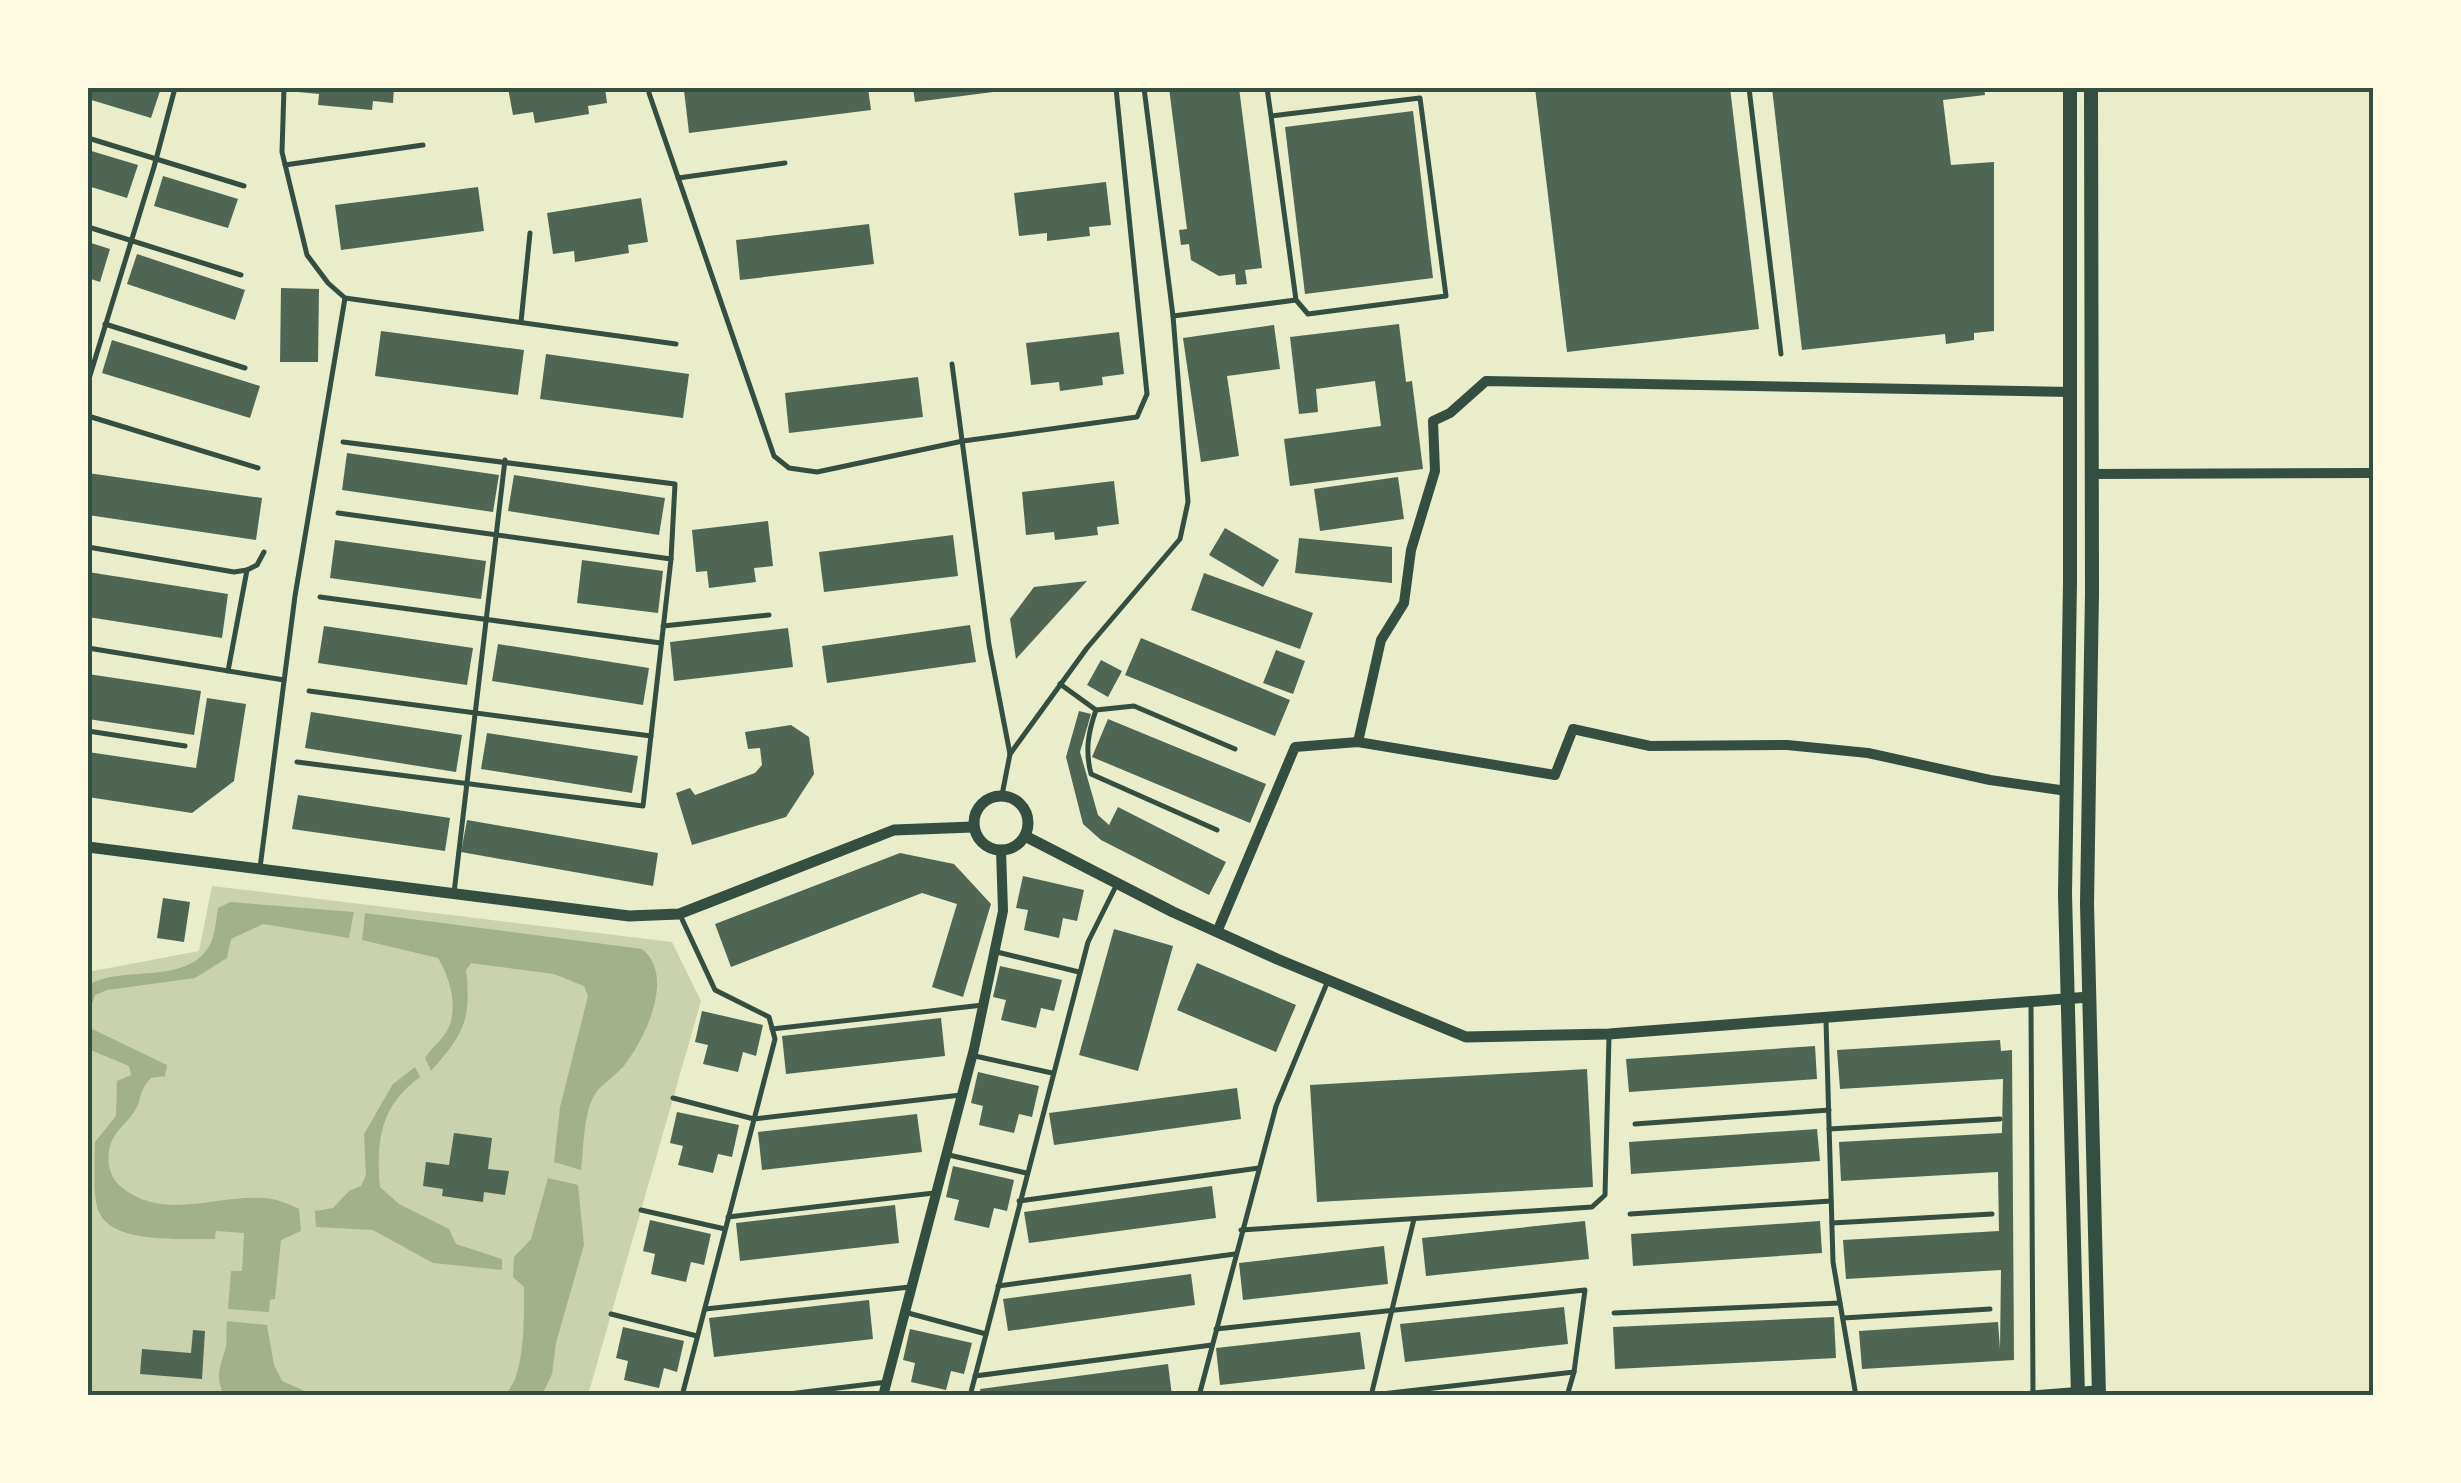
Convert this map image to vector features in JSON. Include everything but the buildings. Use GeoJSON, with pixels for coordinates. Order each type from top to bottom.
{"type":"FeatureCollection","features":[{"type":"Feature","properties":{"kind":"main road"},"geometry":{"type":"LineString","coordinates":[[2070,88],[2068,999],[2078,1392]]}},
{"type":"Feature","properties":{"kind":"main road"},"geometry":{"type":"LineString","coordinates":[[2091,88],[2087,904],[2099,1392]]}},
{"type":"Feature","properties":{"kind":"street"},"geometry":{"type":"LineString","coordinates":[[1358,742],[1381,640],[1404,603],[1411,550],[1436,471],[1433,421],[1450,413],[1486,381],[2070,392]]}},
{"type":"Feature","properties":{"kind":"street"},"geometry":{"type":"LineString","coordinates":[[2092,474],[2374,473]]}},
{"type":"Feature","properties":{"kind":"street"},"geometry":{"type":"LineString","coordinates":[[1216,932],[1296,747],[1358,742],[1555,775],[1574,730],[1650,746],[1787,745],[1868,753],[1990,780],[2067,792]]}},
{"type":"Feature","properties":{"kind":"street"},"geometry":{"type":"LineString","coordinates":[[1002,795],[1014,798],[1028,818],[1025,836],[1019,844],[1001,850],[982,844],[974,827],[974,815],[980,804],[1002,795]]}},
{"type":"Feature","properties":{"kind":"street"},"geometry":{"type":"LineString","coordinates":[[88,846],[629,916],[679,914],[894,830],[974,827]]}},
{"type":"Feature","properties":{"kind":"street"},"geometry":{"type":"LineString","coordinates":[[1025,836],[1216,932],[1466,1036],[1610,1034],[2089,997]]}},
{"type":"Feature","properties":{"kind":"street"},"geometry":{"type":"LineString","coordinates":[[884,1396],[983,1006],[1003,910],[1001,850]]}},
{"type":"Feature","properties":{"kind":"lane"},"geometry":{"type":"LineString","coordinates":[[88,382],[175,88]]}},
{"type":"Feature","properties":{"kind":"lane"},"geometry":{"type":"LineString","coordinates":[[284,88],[284,165],[307,255],[328,284],[346,298],[676,344]]}},
{"type":"Feature","properties":{"kind":"lane"},"geometry":{"type":"LineString","coordinates":[[650,88],[774,456],[789,468],[817,472],[963,441],[1137,417],[1147,394],[1116,88]]}},
{"type":"Feature","properties":{"kind":"lane"},"geometry":{"type":"LineString","coordinates":[[1010,754],[1087,648],[1180,539],[1188,502],[1173,316],[1144,88]]}},
{"type":"Feature","properties":{"kind":"lane"},"geometry":{"type":"LineString","coordinates":[[1266,88],[1296,300],[1308,314],[1446,296],[1420,98],[1270,116]]}},
{"type":"Feature","properties":{"kind":"lane"},"geometry":{"type":"LineString","coordinates":[[1749,88],[1781,354]]}},
{"type":"Feature","properties":{"kind":"lane"},"geometry":{"type":"LineString","coordinates":[[88,138],[244,186]]}},
{"type":"Feature","properties":{"kind":"lane"},"geometry":{"type":"LineString","coordinates":[[284,165],[423,146]]}},
{"type":"Feature","properties":{"kind":"lane"},"geometry":{"type":"LineString","coordinates":[[678,178],[785,163]]}},
{"type":"Feature","properties":{"kind":"lane"},"geometry":{"type":"LineString","coordinates":[[88,228],[241,275]]}},
{"type":"Feature","properties":{"kind":"lane"},"geometry":{"type":"LineString","coordinates":[[520,322],[530,233]]}},
{"type":"Feature","properties":{"kind":"lane"},"geometry":{"type":"LineString","coordinates":[[260,868],[295,596],[346,298]]}},
{"type":"Feature","properties":{"kind":"lane"},"geometry":{"type":"LineString","coordinates":[[1173,316],[1296,300]]}},
{"type":"Feature","properties":{"kind":"lane"},"geometry":{"type":"LineString","coordinates":[[105,324],[245,368]]}},
{"type":"Feature","properties":{"kind":"lane"},"geometry":{"type":"LineString","coordinates":[[952,364],[989,645],[1010,754],[1002,795]]}},
{"type":"Feature","properties":{"kind":"lane"},"geometry":{"type":"LineString","coordinates":[[88,416],[258,468]]}},
{"type":"Feature","properties":{"kind":"lane"},"geometry":{"type":"LineString","coordinates":[[297,762],[643,806],[671,560],[674,484],[343,442]]}},
{"type":"Feature","properties":{"kind":"lane"},"geometry":{"type":"LineString","coordinates":[[454,893],[505,460]]}},
{"type":"Feature","properties":{"kind":"lane"},"geometry":{"type":"LineString","coordinates":[[338,513],[671,560]]}},
{"type":"Feature","properties":{"kind":"lane"},"geometry":{"type":"LineString","coordinates":[[88,547],[234,572],[257,565],[264,552]]}},
{"type":"Feature","properties":{"kind":"lane"},"geometry":{"type":"LineString","coordinates":[[228,671],[247,570]]}},
{"type":"Feature","properties":{"kind":"lane"},"geometry":{"type":"LineString","coordinates":[[320,597],[661,643]]}},
{"type":"Feature","properties":{"kind":"lane"},"geometry":{"type":"LineString","coordinates":[[663,626],[769,615]]}},
{"type":"Feature","properties":{"kind":"lane"},"geometry":{"type":"LineString","coordinates":[[88,648],[284,680]]}},
{"type":"Feature","properties":{"kind":"lane"},"geometry":{"type":"LineString","coordinates":[[1060,684],[1096,710],[1134,706],[1235,749]]}},
{"type":"Feature","properties":{"kind":"lane"},"geometry":{"type":"LineString","coordinates":[[309,690],[651,736]]}},
{"type":"Feature","properties":{"kind":"lane"},"geometry":{"type":"LineString","coordinates":[[1096,710],[1085,752],[1091,774],[1217,830]]}},
{"type":"Feature","properties":{"kind":"lane"},"geometry":{"type":"LineString","coordinates":[[88,731],[185,746]]}},
{"type":"Feature","properties":{"kind":"lane"},"geometry":{"type":"LineString","coordinates":[[970,1396],[1088,942],[1117,884]]}},
{"type":"Feature","properties":{"kind":"lane"},"geometry":{"type":"LineString","coordinates":[[679,914],[715,990],[769,1018],[775,1039],[682,1396]]}},
{"type":"Feature","properties":{"kind":"lane"},"geometry":{"type":"LineString","coordinates":[[994,951],[1080,972]]}},
{"type":"Feature","properties":{"kind":"lane"},"geometry":{"type":"LineString","coordinates":[[1199,1396],[1276,1106],[1328,980]]}},
{"type":"Feature","properties":{"kind":"lane"},"geometry":{"type":"LineString","coordinates":[[2032,1002],[2034,1394]]}},
{"type":"Feature","properties":{"kind":"lane"},"geometry":{"type":"LineString","coordinates":[[772,1029],[983,1006]]}},
{"type":"Feature","properties":{"kind":"lane"},"geometry":{"type":"LineString","coordinates":[[1826,1018],[1833,1262],[1856,1395],[1834,1396]]}},
{"type":"Feature","properties":{"kind":"lane"},"geometry":{"type":"LineString","coordinates":[[1241,1230],[1592,1207],[1605,1195],[1610,1034]]}},
{"type":"Feature","properties":{"kind":"lane"},"geometry":{"type":"LineString","coordinates":[[972,1056],[1052,1073]]}},
{"type":"Feature","properties":{"kind":"lane"},"geometry":{"type":"LineString","coordinates":[[673,1098],[754,1119],[961,1096]]}},
{"type":"Feature","properties":{"kind":"lane"},"geometry":{"type":"LineString","coordinates":[[1634,1124],[1829,1110]]}},
{"type":"Feature","properties":{"kind":"lane"},"geometry":{"type":"LineString","coordinates":[[1829,1129],[2000,1119]]}},
{"type":"Feature","properties":{"kind":"lane"},"geometry":{"type":"LineString","coordinates":[[946,1154],[1026,1173]]}},
{"type":"Feature","properties":{"kind":"lane"},"geometry":{"type":"LineString","coordinates":[[1019,1201],[1258,1168]]}},
{"type":"Feature","properties":{"kind":"lane"},"geometry":{"type":"LineString","coordinates":[[728,1218],[936,1193]]}},
{"type":"Feature","properties":{"kind":"lane"},"geometry":{"type":"LineString","coordinates":[[1630,1214],[1831,1201]]}},
{"type":"Feature","properties":{"kind":"lane"},"geometry":{"type":"LineString","coordinates":[[641,1210],[725,1229]]}},
{"type":"Feature","properties":{"kind":"lane"},"geometry":{"type":"LineString","coordinates":[[1832,1223],[1992,1214]]}},
{"type":"Feature","properties":{"kind":"lane"},"geometry":{"type":"LineString","coordinates":[[1414,1219],[1369,1395],[1574,1372]]}},
{"type":"Feature","properties":{"kind":"lane"},"geometry":{"type":"LineString","coordinates":[[998,1286],[1235,1254]]}},
{"type":"Feature","properties":{"kind":"lane"},"geometry":{"type":"LineString","coordinates":[[704,1309],[912,1287]]}},
{"type":"Feature","properties":{"kind":"lane"},"geometry":{"type":"LineString","coordinates":[[1216,1329],[1585,1290],[1567,1396]]}},
{"type":"Feature","properties":{"kind":"lane"},"geometry":{"type":"LineString","coordinates":[[1614,1312],[1840,1303]]}},
{"type":"Feature","properties":{"kind":"lane"},"geometry":{"type":"LineString","coordinates":[[1843,1318],[1990,1309]]}},
{"type":"Feature","properties":{"kind":"lane"},"geometry":{"type":"LineString","coordinates":[[905,1312],[986,1334]]}},
{"type":"Feature","properties":{"kind":"lane"},"geometry":{"type":"LineString","coordinates":[[611,1314],[697,1336]]}},
{"type":"Feature","properties":{"kind":"lane"},"geometry":{"type":"LineString","coordinates":[[975,1376],[1212,1345]]}},
{"type":"Feature","properties":{"kind":"lane"},"geometry":{"type":"LineString","coordinates":[[772,1396],[887,1382]]}},
{"type":"Feature","properties":{"kind":"lane"},"geometry":{"type":"LineString","coordinates":[[1996,1396],[2099,1392]]}},
{"type":"Feature","properties":{"kind":"shaded area"},"geometry":{"type":"Polygon","coordinates":[[[212,886],[672,942],[701,1001],[588,1395],[88,1396],[88,972],[199,951],[212,886]]]}},
{"type":"Feature","properties":{"kind":"shaded area"},"geometry":{"type":"Polygon","coordinates":[[[230,902],[354,912],[349,938],[263,924],[231,939],[227,958],[195,978],[95,995],[88,1017],[88,985],[118,976],[184,967],[208,948],[218,908],[230,902]]]}},
{"type":"Feature","properties":{"kind":"shaded area"},"geometry":{"type":"Polygon","coordinates":[[[365,913],[642,949],[652,960],[657,991],[654,1008],[632,1055],[591,1102],[581,1170],[554,1162],[560,1107],[588,996],[584,986],[554,974],[471,963],[466,970],[468,1002],[463,1026],[431,1071],[425,1058],[451,1022],[452,993],[446,975],[438,958],[362,940],[365,913]]]}},
{"type":"Feature","properties":{"kind":"shaded area"},"geometry":{"type":"Polygon","coordinates":[[[88,1027],[167,1065],[165,1076],[151,1078],[147,1083],[137,1107],[111,1143],[109,1166],[120,1186],[153,1203],[263,1198],[299,1209],[301,1231],[281,1240],[275,1299],[270,1300],[269,1312],[228,1309],[231,1271],[242,1271],[244,1233],[216,1231],[215,1239],[151,1238],[119,1230],[99,1212],[95,1142],[116,1116],[117,1081],[131,1075],[129,1066],[88,1049],[88,1027]]]}},
{"type":"Feature","properties":{"kind":"shaded area"},"geometry":{"type":"Polygon","coordinates":[[[415,1067],[420,1077],[396,1100],[384,1126],[379,1154],[380,1187],[399,1204],[449,1229],[456,1244],[502,1259],[502,1270],[433,1263],[373,1230],[316,1227],[315,1211],[333,1208],[349,1191],[361,1186],[366,1175],[364,1134],[393,1084],[415,1067]]]}},
{"type":"Feature","properties":{"kind":"shaded area"},"geometry":{"type":"Polygon","coordinates":[[[548,1178],[578,1185],[584,1245],[556,1343],[552,1374],[542,1395],[502,1395],[516,1378],[522,1347],[524,1287],[513,1277],[514,1257],[531,1239],[548,1178]]]}},
{"type":"Feature","properties":{"kind":"shaded area"},"geometry":{"type":"Polygon","coordinates":[[[227,1321],[267,1325],[274,1365],[282,1381],[314,1395],[224,1395],[219,1376],[227,1321]]]}}]}
